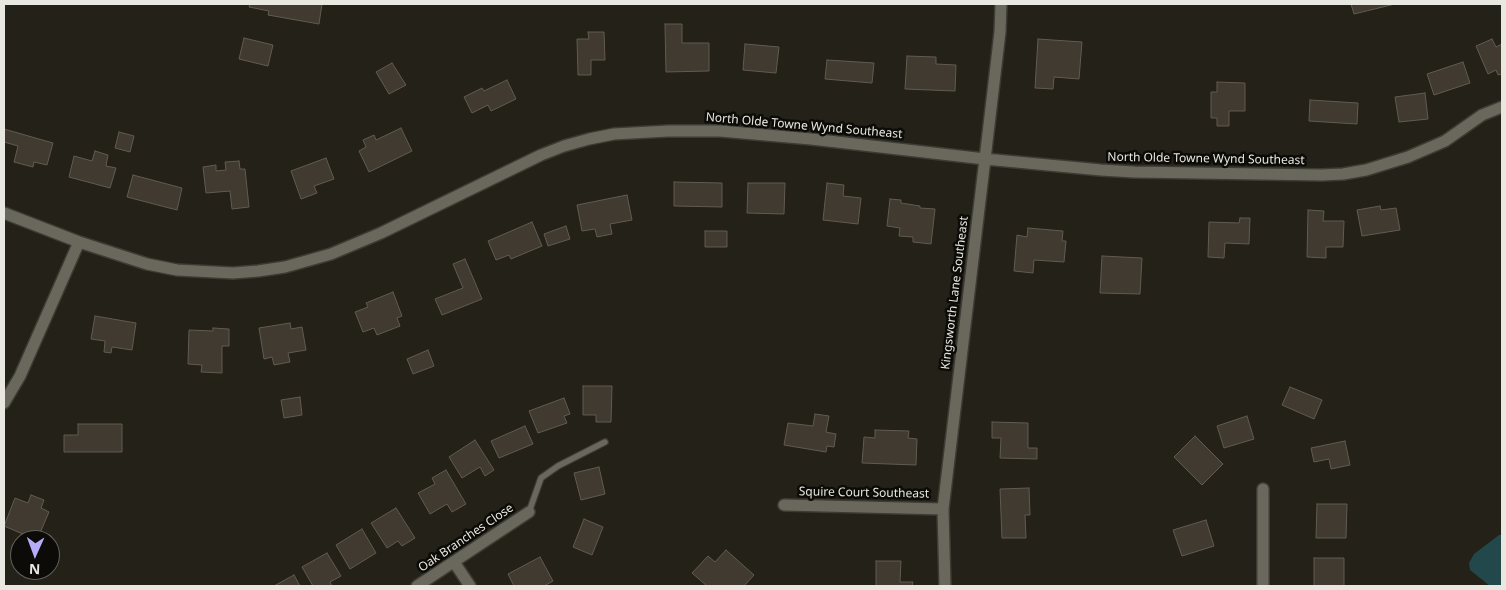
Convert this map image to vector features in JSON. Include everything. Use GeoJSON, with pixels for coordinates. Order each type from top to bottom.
{"type":"FeatureCollection","features":[{"type":"Feature","properties":{"kind":"street","name":"Kingsworth Lane Southeast"},"geometry":{"type":"LineString","coordinates":[[945,586],[943,509],[1000,32],[1000,4]]}},
{"type":"Feature","properties":{"kind":"street","name":"North Olde Towne Wynd Southeast"},"geometry":{"type":"LineString","coordinates":[[4,213],[79,242],[148,264],[178,270],[233,273],[285,267],[353,246],[564,146],[614,134],[668,130],[720,131],[811,138],[985,160],[1134,172],[1322,175],[1366,170],[1408,157],[1445,141],[1482,115],[1502,107]]}},
{"type":"Feature","properties":{"kind":"street"},"geometry":{"type":"LineString","coordinates":[[4,403],[20,376],[79,242]]}},
{"type":"Feature","properties":{"kind":"street"},"geometry":{"type":"LineString","coordinates":[[1263,489],[1263,586]]}},
{"type":"Feature","properties":{"kind":"street","name":"Squire Court Southeast"},"geometry":{"type":"LineString","coordinates":[[784,504],[943,509]]}},
{"type":"Feature","properties":{"kind":"street","name":"Oak Branches Close"},"geometry":{"type":"LineString","coordinates":[[417,586],[529,512]]}},
{"type":"Feature","properties":{"kind":"street"},"geometry":{"type":"LineString","coordinates":[[454,562],[470,586]]}},
{"type":"Feature","properties":{"kind":"lane"},"geometry":{"type":"LineString","coordinates":[[529,512],[542,478],[558,466],[605,442]]}},
{"type":"Feature","properties":{"kind":"water"},"geometry":{"type":"Polygon","coordinates":[[[1499,535],[1502,535],[1502,586],[1490,586],[1470,570],[1469,563],[1474,554],[1499,535]]]}},
{"type":"Feature","properties":{"kind":"building"},"geometry":{"type":"Polygon","coordinates":[[[250,4],[322,4],[319,24],[268,15],[269,11],[249,7],[250,4]]]}},
{"type":"Feature","properties":{"kind":"building"},"geometry":{"type":"Polygon","coordinates":[[[1351,4],[1395,4],[1354,14],[1351,4]]]}},
{"type":"Feature","properties":{"kind":"building"},"geometry":{"type":"Polygon","coordinates":[[[665,24],[682,24],[682,43],[709,43],[709,71],[666,72],[665,24]]]}},
{"type":"Feature","properties":{"kind":"building"},"geometry":{"type":"Polygon","coordinates":[[[588,32],[604,32],[605,60],[591,60],[591,75],[578,75],[577,39],[589,39],[588,32]]]}},
{"type":"Feature","properties":{"kind":"building"},"geometry":{"type":"Polygon","coordinates":[[[244,38],[273,45],[268,66],[239,59],[244,38]]]}},
{"type":"Feature","properties":{"kind":"building"},"geometry":{"type":"Polygon","coordinates":[[[1038,39],[1082,42],[1079,79],[1054,77],[1053,89],[1035,88],[1038,39]]]}},
{"type":"Feature","properties":{"kind":"building"},"geometry":{"type":"Polygon","coordinates":[[[1492,39],[1496,47],[1502,44],[1502,74],[1498,75],[1496,70],[1488,74],[1476,46],[1492,39]]]}},
{"type":"Feature","properties":{"kind":"building"},"geometry":{"type":"Polygon","coordinates":[[[745,44],[779,47],[776,73],[743,70],[745,44]]]}},
{"type":"Feature","properties":{"kind":"building"},"geometry":{"type":"Polygon","coordinates":[[[907,56],[936,57],[936,64],[956,65],[955,91],[905,89],[907,56]]]}},
{"type":"Feature","properties":{"kind":"building"},"geometry":{"type":"Polygon","coordinates":[[[827,60],[874,63],[872,83],[825,79],[827,60]]]}},
{"type":"Feature","properties":{"kind":"building"},"geometry":{"type":"Polygon","coordinates":[[[1463,62],[1470,83],[1434,95],[1427,74],[1463,62]]]}},
{"type":"Feature","properties":{"kind":"building"},"geometry":{"type":"Polygon","coordinates":[[[392,63],[406,85],[389,94],[376,72],[392,63]]]}},
{"type":"Feature","properties":{"kind":"building"},"geometry":{"type":"Polygon","coordinates":[[[507,80],[516,99],[491,111],[488,105],[472,113],[464,97],[482,88],[484,91],[507,80]]]}},
{"type":"Feature","properties":{"kind":"building"},"geometry":{"type":"Polygon","coordinates":[[[1217,82],[1245,83],[1245,111],[1229,111],[1229,126],[1217,126],[1217,118],[1211,118],[1211,92],[1217,92],[1217,82]]]}},
{"type":"Feature","properties":{"kind":"building"},"geometry":{"type":"Polygon","coordinates":[[[1425,93],[1428,119],[1399,122],[1395,97],[1425,93]]]}},
{"type":"Feature","properties":{"kind":"building"},"geometry":{"type":"Polygon","coordinates":[[[1310,100],[1358,103],[1357,124],[1309,121],[1310,100]]]}},
{"type":"Feature","properties":{"kind":"building"},"geometry":{"type":"Polygon","coordinates":[[[401,128],[412,151],[369,172],[359,151],[366,147],[363,140],[374,135],[376,140],[401,128]]]}},
{"type":"Feature","properties":{"kind":"building"},"geometry":{"type":"Polygon","coordinates":[[[4,129],[53,143],[47,165],[34,162],[33,167],[14,162],[18,146],[4,142],[4,129]]]}},
{"type":"Feature","properties":{"kind":"building"},"geometry":{"type":"Polygon","coordinates":[[[119,132],[134,136],[130,152],[115,148],[119,132]]]}},
{"type":"Feature","properties":{"kind":"building"},"geometry":{"type":"Polygon","coordinates":[[[95,151],[108,155],[106,166],[116,168],[110,188],[69,177],[74,156],[92,161],[95,151]]]}},
{"type":"Feature","properties":{"kind":"building"},"geometry":{"type":"Polygon","coordinates":[[[326,158],[334,179],[314,186],[317,193],[301,199],[291,171],[326,158]]]}},
{"type":"Feature","properties":{"kind":"building"},"geometry":{"type":"Polygon","coordinates":[[[239,161],[240,169],[245,169],[249,207],[232,209],[230,191],[206,193],[203,167],[216,165],[216,171],[226,170],[225,162],[239,161]]]}},
{"type":"Feature","properties":{"kind":"building"},"geometry":{"type":"Polygon","coordinates":[[[133,175],[182,188],[177,210],[127,197],[133,175]]]}},
{"type":"Feature","properties":{"kind":"building"},"geometry":{"type":"Polygon","coordinates":[[[674,182],[722,183],[722,207],[674,206],[674,182]]]}},
{"type":"Feature","properties":{"kind":"building"},"geometry":{"type":"Polygon","coordinates":[[[748,183],[785,183],[784,214],[747,213],[748,183]]]}},
{"type":"Feature","properties":{"kind":"building"},"geometry":{"type":"Polygon","coordinates":[[[827,183],[844,185],[843,196],[861,198],[858,224],[823,220],[827,183]]]}},
{"type":"Feature","properties":{"kind":"building"},"geometry":{"type":"Polygon","coordinates":[[[627,195],[632,220],[610,224],[612,234],[597,237],[595,229],[582,231],[577,205],[627,195]]]}},
{"type":"Feature","properties":{"kind":"building"},"geometry":{"type":"Polygon","coordinates":[[[890,199],[901,200],[901,203],[920,206],[920,208],[935,209],[931,244],[913,242],[913,237],[899,236],[900,228],[887,226],[890,199]]]}},
{"type":"Feature","properties":{"kind":"building"},"geometry":{"type":"Polygon","coordinates":[[[1380,206],[1381,210],[1396,208],[1400,230],[1362,236],[1357,210],[1380,206]]]}},
{"type":"Feature","properties":{"kind":"building"},"geometry":{"type":"Polygon","coordinates":[[[1308,210],[1324,211],[1323,221],[1344,221],[1343,247],[1326,247],[1326,258],[1307,257],[1308,210]]]}},
{"type":"Feature","properties":{"kind":"building"},"geometry":{"type":"Polygon","coordinates":[[[1240,218],[1250,218],[1249,244],[1225,243],[1224,258],[1208,257],[1209,222],[1239,223],[1240,218]]]}},
{"type":"Feature","properties":{"kind":"building"},"geometry":{"type":"Polygon","coordinates":[[[532,222],[542,246],[511,259],[509,255],[496,260],[488,241],[532,222]]]}},
{"type":"Feature","properties":{"kind":"building"},"geometry":{"type":"Polygon","coordinates":[[[566,226],[570,239],[548,246],[544,234],[566,226]]]}},
{"type":"Feature","properties":{"kind":"building"},"geometry":{"type":"Polygon","coordinates":[[[1028,228],[1063,231],[1062,241],[1066,241],[1064,262],[1034,260],[1033,273],[1014,271],[1017,235],[1027,237],[1028,228]]]}},
{"type":"Feature","properties":{"kind":"building"},"geometry":{"type":"Polygon","coordinates":[[[705,231],[727,231],[727,247],[705,247],[705,231]]]}},
{"type":"Feature","properties":{"kind":"building"},"geometry":{"type":"Polygon","coordinates":[[[1102,256],[1142,258],[1140,294],[1100,293],[1102,256]]]}},
{"type":"Feature","properties":{"kind":"building"},"geometry":{"type":"Polygon","coordinates":[[[465,259],[482,299],[442,315],[435,299],[463,288],[453,264],[465,259]]]}},
{"type":"Feature","properties":{"kind":"building"},"geometry":{"type":"Polygon","coordinates":[[[393,292],[402,316],[397,318],[400,326],[377,335],[374,328],[363,332],[355,312],[368,307],[366,303],[393,292]]]}},
{"type":"Feature","properties":{"kind":"building"},"geometry":{"type":"Polygon","coordinates":[[[95,316],[136,323],[132,350],[112,347],[111,353],[104,352],[105,341],[91,339],[95,316]]]}},
{"type":"Feature","properties":{"kind":"building"},"geometry":{"type":"Polygon","coordinates":[[[290,323],[291,329],[302,327],[306,350],[288,353],[290,362],[274,365],[272,357],[264,359],[259,328],[290,323]]]}},
{"type":"Feature","properties":{"kind":"building"},"geometry":{"type":"Polygon","coordinates":[[[213,328],[229,329],[229,346],[222,346],[222,373],[201,372],[202,365],[188,364],[189,330],[213,331],[213,328]]]}},
{"type":"Feature","properties":{"kind":"building"},"geometry":{"type":"Polygon","coordinates":[[[428,350],[434,366],[413,374],[407,359],[428,350]]]}},
{"type":"Feature","properties":{"kind":"building"},"geometry":{"type":"Polygon","coordinates":[[[583,386],[612,386],[611,422],[596,422],[596,415],[583,415],[583,386]]]}},
{"type":"Feature","properties":{"kind":"building"},"geometry":{"type":"Polygon","coordinates":[[[1290,387],[1322,400],[1314,419],[1282,405],[1290,387]]]}},
{"type":"Feature","properties":{"kind":"building"},"geometry":{"type":"Polygon","coordinates":[[[300,397],[302,415],[284,418],[281,400],[300,397]]]}},
{"type":"Feature","properties":{"kind":"building"},"geometry":{"type":"Polygon","coordinates":[[[564,398],[570,414],[564,416],[567,423],[538,433],[529,411],[564,398]]]}},
{"type":"Feature","properties":{"kind":"building"},"geometry":{"type":"Polygon","coordinates":[[[815,414],[829,416],[826,432],[836,434],[834,447],[827,446],[826,452],[784,445],[788,423],[813,426],[815,414]]]}},
{"type":"Feature","properties":{"kind":"building"},"geometry":{"type":"Polygon","coordinates":[[[1247,416],[1254,439],[1224,448],[1217,426],[1247,416]]]}},
{"type":"Feature","properties":{"kind":"building"},"geometry":{"type":"Polygon","coordinates":[[[992,422],[1028,423],[1028,448],[1037,448],[1037,459],[1000,458],[1001,438],[992,438],[992,422]]]}},
{"type":"Feature","properties":{"kind":"building"},"geometry":{"type":"Polygon","coordinates":[[[78,424],[122,424],[122,452],[64,452],[64,435],[78,435],[78,424]]]}},
{"type":"Feature","properties":{"kind":"building"},"geometry":{"type":"Polygon","coordinates":[[[525,426],[533,444],[499,458],[491,441],[525,426]]]}},
{"type":"Feature","properties":{"kind":"building"},"geometry":{"type":"Polygon","coordinates":[[[875,430],[909,431],[908,438],[917,439],[916,465],[862,463],[864,437],[875,438],[875,430]]]}},
{"type":"Feature","properties":{"kind":"building"},"geometry":{"type":"Polygon","coordinates":[[[1195,436],[1223,464],[1202,485],[1174,457],[1195,436]]]}},
{"type":"Feature","properties":{"kind":"building"},"geometry":{"type":"Polygon","coordinates":[[[475,440],[494,470],[485,476],[480,467],[462,478],[449,457],[475,440]]]}},
{"type":"Feature","properties":{"kind":"building"},"geometry":{"type":"Polygon","coordinates":[[[1345,441],[1350,465],[1331,469],[1329,459],[1314,462],[1311,448],[1345,441]]]}},
{"type":"Feature","properties":{"kind":"building"},"geometry":{"type":"Polygon","coordinates":[[[599,467],[605,494],[581,500],[574,473],[599,467]]]}},
{"type":"Feature","properties":{"kind":"building"},"geometry":{"type":"Polygon","coordinates":[[[446,470],[466,504],[452,512],[447,504],[430,514],[418,493],[435,484],[432,478],[446,470]]]}},
{"type":"Feature","properties":{"kind":"building"},"geometry":{"type":"Polygon","coordinates":[[[1029,488],[1030,515],[1025,515],[1026,538],[1002,538],[1000,489],[1029,488]]]}},
{"type":"Feature","properties":{"kind":"building"},"geometry":{"type":"Polygon","coordinates":[[[31,495],[44,500],[41,508],[49,512],[41,530],[13,530],[4,526],[15,498],[28,503],[31,495]]]}},
{"type":"Feature","properties":{"kind":"building"},"geometry":{"type":"Polygon","coordinates":[[[1317,504],[1347,504],[1346,538],[1316,538],[1317,504]]]}},
{"type":"Feature","properties":{"kind":"building"},"geometry":{"type":"Polygon","coordinates":[[[396,508],[415,538],[402,546],[398,541],[387,548],[371,523],[396,508]]]}},
{"type":"Feature","properties":{"kind":"building"},"geometry":{"type":"Polygon","coordinates":[[[584,519],[603,527],[592,555],[573,547],[584,519]]]}},
{"type":"Feature","properties":{"kind":"building"},"geometry":{"type":"Polygon","coordinates":[[[1206,520],[1214,546],[1182,556],[1173,530],[1206,520]]]}},
{"type":"Feature","properties":{"kind":"building"},"geometry":{"type":"Polygon","coordinates":[[[362,529],[376,553],[350,569],[336,545],[362,529]]]}},
{"type":"Feature","properties":{"kind":"building"},"geometry":{"type":"Polygon","coordinates":[[[726,550],[754,575],[744,586],[707,586],[692,573],[708,556],[715,562],[726,550]]]}},
{"type":"Feature","properties":{"kind":"building"},"geometry":{"type":"Polygon","coordinates":[[[327,553],[341,576],[330,582],[332,586],[313,586],[302,567],[327,553]]]}},
{"type":"Feature","properties":{"kind":"building"},"geometry":{"type":"Polygon","coordinates":[[[540,557],[553,581],[544,586],[514,586],[508,574],[540,557]]]}},
{"type":"Feature","properties":{"kind":"building"},"geometry":{"type":"Polygon","coordinates":[[[1314,558],[1344,558],[1344,586],[1314,586],[1314,558]]]}},
{"type":"Feature","properties":{"kind":"building"},"geometry":{"type":"Polygon","coordinates":[[[876,561],[901,561],[900,582],[913,582],[912,586],[876,586],[876,561]]]}},
{"type":"Feature","properties":{"kind":"building"},"geometry":{"type":"Polygon","coordinates":[[[294,575],[300,586],[274,586],[294,575]]]}}]}
